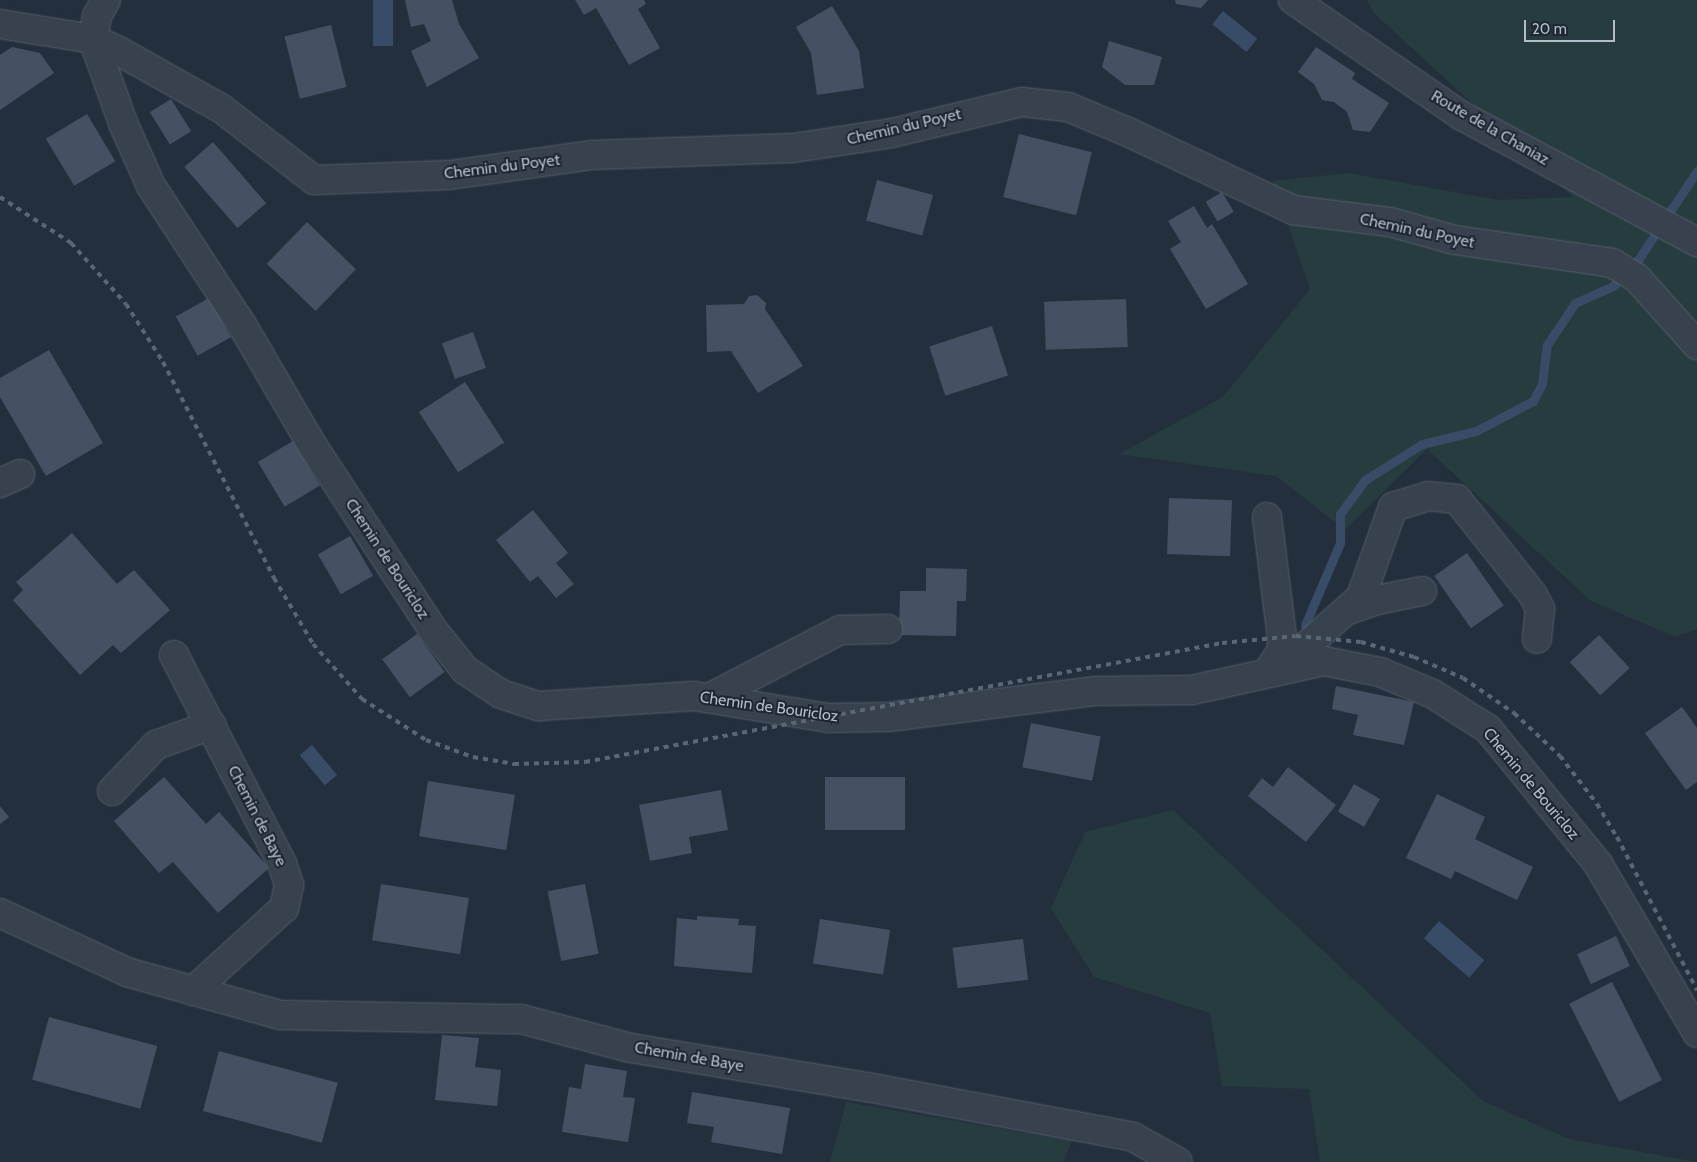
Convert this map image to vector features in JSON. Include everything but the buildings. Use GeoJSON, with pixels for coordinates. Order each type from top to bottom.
{"type":"FeatureCollection","features":[{"type":"Feature","properties":{"kind":"street"},"geometry":{"type":"LineString","coordinates":[[0,24],[93,38],[97,16],[106,0]]}},
{"type":"Feature","properties":{"kind":"street","name":"Route de la Chaniaz"},"geometry":{"type":"LineString","coordinates":[[1293,0],[1462,116],[1695,241]]}},
{"type":"Feature","properties":{"kind":"street","name":"Chemin du Poyet"},"geometry":{"type":"LineString","coordinates":[[93,38],[222,109],[314,180],[450,175],[592,155],[793,148],[892,133],[1022,102],[1076,111],[1128,132],[1293,210],[1390,222],[1454,240],[1612,263],[1637,278],[1697,345]]}},
{"type":"Feature","properties":{"kind":"street","name":"Chemin de Bouricloz"},"geometry":{"type":"LineString","coordinates":[[93,38],[123,123],[152,186],[242,325],[314,448],[433,630],[465,670],[501,694],[540,706],[694,696],[828,718],[889,717],[1094,691],[1192,690],[1324,661],[1380,672],[1433,694],[1488,729],[1598,864],[1697,1033]]}},
{"type":"Feature","properties":{"kind":"street"},"geometry":{"type":"LineString","coordinates":[[1272,673],[1361,597],[1393,507],[1428,496],[1457,499],[1533,596],[1540,609],[1537,639]]}},
{"type":"Feature","properties":{"kind":"street"},"geometry":{"type":"LineString","coordinates":[[1267,517],[1282,636],[1282,650],[1272,673]]}},
{"type":"Feature","properties":{"kind":"street"},"geometry":{"type":"LineString","coordinates":[[1348,610],[1377,600],[1422,591]]}},
{"type":"Feature","properties":{"kind":"street"},"geometry":{"type":"LineString","coordinates":[[709,698],[840,630],[888,629]]}},
{"type":"Feature","properties":{"kind":"street","name":"Chemin de Baye"},"geometry":{"type":"LineString","coordinates":[[174,655],[282,862],[289,885],[284,908],[194,991]]}},
{"type":"Feature","properties":{"kind":"street"},"geometry":{"type":"LineString","coordinates":[[112,791],[156,746],[211,725]]}},
{"type":"Feature","properties":{"kind":"street","name":"Chemin de Baye"},"geometry":{"type":"LineString","coordinates":[[0,913],[127,972],[280,1015],[521,1019],[630,1048],[867,1086],[1133,1137],[1178,1162]]}},
{"type":"Feature","properties":{"kind":"green space"},"geometry":{"type":"Polygon","coordinates":[[[1367,0],[1697,0],[1697,629],[1675,637],[1591,601],[1427,449],[1345,530],[1276,476],[1119,454],[1223,397],[1310,289],[1273,181],[1348,173],[1498,200],[1573,197],[1373,12],[1367,0]]]}},
{"type":"Feature","properties":{"kind":"green space"},"geometry":{"type":"Polygon","coordinates":[[[1173,810],[1483,1101],[1569,1139],[1697,1162],[1320,1162],[1309,1089],[1222,1086],[1210,1013],[1094,977],[1051,908],[1085,832],[1173,810]]]}},
{"type":"Feature","properties":{"kind":"green space"},"geometry":{"type":"Polygon","coordinates":[[[846,1102],[1072,1141],[1063,1162],[830,1162],[846,1102]]]}},
{"type":"Feature","properties":{"kind":"water"},"geometry":{"type":"Polygon","coordinates":[[[373,0],[393,0],[393,46],[373,46],[373,0]]]}},
{"type":"Feature","properties":{"kind":"water"},"geometry":{"type":"Polygon","coordinates":[[[1223,11],[1257,39],[1246,52],[1212,24],[1223,11]]]}},
{"type":"Feature","properties":{"kind":"water"},"geometry":{"type":"Polygon","coordinates":[[[312,745],[337,775],[325,785],[300,755],[312,745]]]}},
{"type":"Feature","properties":{"kind":"water"},"geometry":{"type":"Polygon","coordinates":[[[1439,921],[1484,960],[1469,978],[1424,938],[1439,921]]]}},
{"type":"Feature","properties":{"kind":"waterway"},"geometry":{"type":"LineString","coordinates":[[1305,625],[1340,543],[1340,514],[1365,480],[1422,444],[1476,431],[1533,401],[1542,384],[1547,345],[1575,303],[1613,286],[1638,260],[1697,171]]}},
{"type":"Feature","properties":{"kind":"railway"},"geometry":{"type":"LineString","coordinates":[[0,197],[71,243],[126,304],[163,362],[274,578],[313,644],[362,699],[426,740],[473,757],[514,764],[585,762],[1222,643],[1296,636],[1361,642],[1414,657],[1463,678],[1514,713],[1560,756],[1597,804],[1617,837],[1697,990]]}}]}
